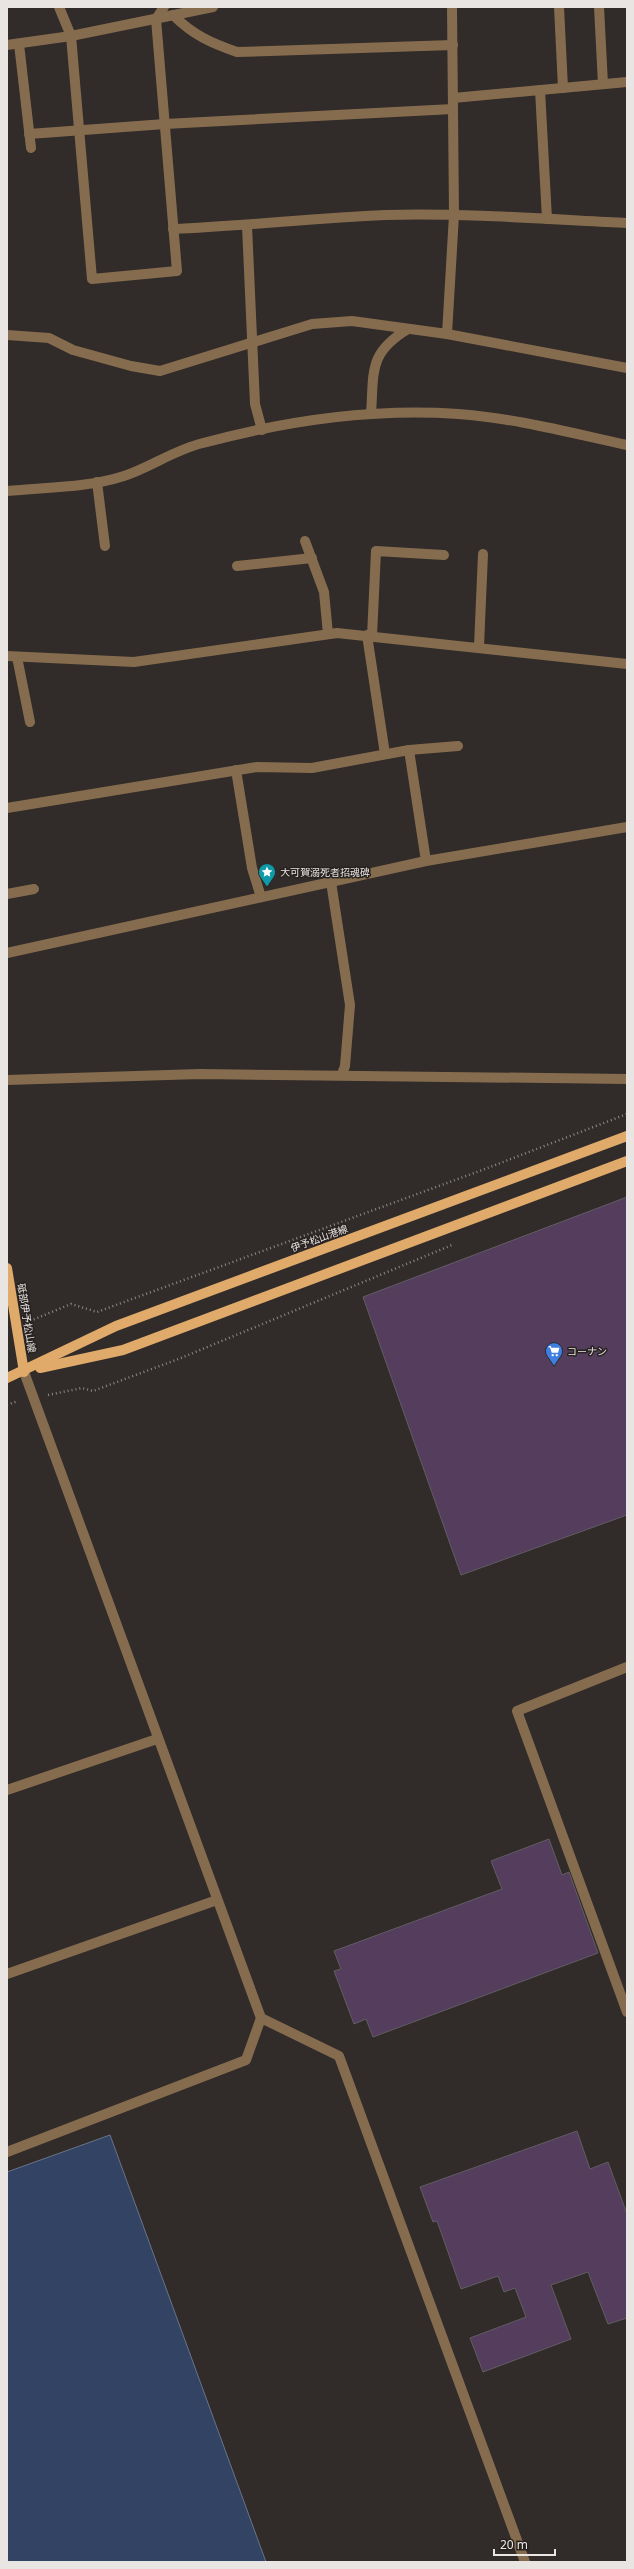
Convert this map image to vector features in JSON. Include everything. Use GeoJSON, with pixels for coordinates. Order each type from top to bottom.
{"type":"FeatureCollection","features":[{"type":"Feature","properties":{"kind":"main road","name":"伊予松山港線"},"geometry":{"type":"LineString","coordinates":[[24,1372],[116,1326],[627,1136]]}},
{"type":"Feature","properties":{"kind":"main road","name":"伊予松山港線"},"geometry":{"type":"LineString","coordinates":[[7,1378],[24,1372],[123,1350],[627,1162]]}},
{"type":"Feature","properties":{"kind":"main road","name":"砥部伊予松山線"},"geometry":{"type":"LineString","coordinates":[[7,1268],[24,1372]]}},
{"type":"Feature","properties":{"kind":"street"},"geometry":{"type":"LineString","coordinates":[[59,7],[71,36],[92,279],[177,271],[156,19],[164,7]]}},
{"type":"Feature","properties":{"kind":"street"},"geometry":{"type":"LineString","coordinates":[[7,45],[71,36],[213,7]]}},
{"type":"Feature","properties":{"kind":"street"},"geometry":{"type":"LineString","coordinates":[[447,334],[454,215],[452,7]]}},
{"type":"Feature","properties":{"kind":"street"},"geometry":{"type":"LineString","coordinates":[[559,7],[563,88]]}},
{"type":"Feature","properties":{"kind":"street"},"geometry":{"type":"LineString","coordinates":[[599,7],[603,84]]}},
{"type":"Feature","properties":{"kind":"street"},"geometry":{"type":"LineString","coordinates":[[174,15],[189,31],[213,44],[237,52],[452,45]]}},
{"type":"Feature","properties":{"kind":"street"},"geometry":{"type":"LineString","coordinates":[[19,44],[31,148]]}},
{"type":"Feature","properties":{"kind":"street"},"geometry":{"type":"LineString","coordinates":[[453,98],[627,82]]}},
{"type":"Feature","properties":{"kind":"street"},"geometry":{"type":"LineString","coordinates":[[540,90],[547,219]]}},
{"type":"Feature","properties":{"kind":"street"},"geometry":{"type":"LineString","coordinates":[[30,134],[165,124],[453,109]]}},
{"type":"Feature","properties":{"kind":"street"},"geometry":{"type":"LineString","coordinates":[[173,229],[247,226],[384,215],[454,215],[627,223]]}},
{"type":"Feature","properties":{"kind":"street"},"geometry":{"type":"LineString","coordinates":[[247,226],[255,404],[262,430]]}},
{"type":"Feature","properties":{"kind":"street"},"geometry":{"type":"LineString","coordinates":[[7,336],[49,338],[72,350],[131,366],[160,371],[253,342],[319,324],[352,321],[447,334],[627,368]]}},
{"type":"Feature","properties":{"kind":"street"},"geometry":{"type":"LineString","coordinates":[[371,414],[375,365],[380,352],[390,340],[408,329]]}},
{"type":"Feature","properties":{"kind":"street"},"geometry":{"type":"LineString","coordinates":[[7,491],[98,482],[124,476],[171,453],[201,443],[286,424],[371,414],[458,414],[536,425],[627,445]]}},
{"type":"Feature","properties":{"kind":"street"},"geometry":{"type":"LineString","coordinates":[[98,482],[105,546]]}},
{"type":"Feature","properties":{"kind":"street"},"geometry":{"type":"LineString","coordinates":[[305,541],[324,592],[328,634]]}},
{"type":"Feature","properties":{"kind":"street"},"geometry":{"type":"LineString","coordinates":[[385,754],[370,636],[376,551],[444,555]]}},
{"type":"Feature","properties":{"kind":"street"},"geometry":{"type":"LineString","coordinates":[[479,646],[483,554]]}},
{"type":"Feature","properties":{"kind":"street"},"geometry":{"type":"LineString","coordinates":[[237,566],[312,558]]}},
{"type":"Feature","properties":{"kind":"street"},"geometry":{"type":"LineString","coordinates":[[30,722],[12,657],[134,662],[328,634],[370,636],[479,646],[627,664]]}},
{"type":"Feature","properties":{"kind":"street"},"geometry":{"type":"LineString","coordinates":[[7,808],[257,767],[312,768],[409,750],[458,746]]}},
{"type":"Feature","properties":{"kind":"street"},"geometry":{"type":"LineString","coordinates":[[409,750],[426,861]]}},
{"type":"Feature","properties":{"kind":"street"},"geometry":{"type":"LineString","coordinates":[[236,770],[252,868],[261,897]]}},
{"type":"Feature","properties":{"kind":"street"},"geometry":{"type":"LineString","coordinates":[[7,953],[426,861],[627,827]]}},
{"type":"Feature","properties":{"kind":"street"},"geometry":{"type":"LineString","coordinates":[[331,882],[350,1004],[345,1066],[342,1074]]}},
{"type":"Feature","properties":{"kind":"street"},"geometry":{"type":"LineString","coordinates":[[7,894],[34,889]]}},
{"type":"Feature","properties":{"kind":"street"},"geometry":{"type":"LineString","coordinates":[[7,1080],[200,1074],[342,1074],[627,1079]]}},
{"type":"Feature","properties":{"kind":"street"},"geometry":{"type":"LineString","coordinates":[[7,2152],[246,2060],[261,2018],[157,1739],[24,1372]]}},
{"type":"Feature","properties":{"kind":"street"},"geometry":{"type":"LineString","coordinates":[[627,1667],[516,1711],[627,2012]]}},
{"type":"Feature","properties":{"kind":"street"},"geometry":{"type":"LineString","coordinates":[[7,1790],[157,1739]]}},
{"type":"Feature","properties":{"kind":"street"},"geometry":{"type":"LineString","coordinates":[[7,1974],[217,1900]]}},
{"type":"Feature","properties":{"kind":"street"},"geometry":{"type":"LineString","coordinates":[[261,2018],[338,2056],[525,2562]]}},
{"type":"Feature","properties":{"kind":"path"},"geometry":{"type":"LineString","coordinates":[[17,1327],[71,1304],[97,1312],[470,1175],[627,1114]]}},
{"type":"Feature","properties":{"kind":"path"},"geometry":{"type":"LineString","coordinates":[[7,1405],[82,1388],[94,1391],[181,1358],[458,1242]]}},
{"type":"Feature","properties":{"kind":"water"},"geometry":{"type":"Polygon","coordinates":[[[110,2135],[266,2562],[7,2562],[7,2172],[110,2135]]]}},
{"type":"Feature","properties":{"kind":"building","name":"コーナン"},"geometry":{"type":"Polygon","coordinates":[[[627,1197],[627,1515],[461,1575],[363,1297],[627,1197]]]}},
{"type":"Feature","properties":{"kind":"building"},"geometry":{"type":"Polygon","coordinates":[[[549,1839],[562,1875],[569,1872],[598,1953],[373,2037],[366,2019],[354,2024],[334,1971],[341,1969],[334,1951],[502,1889],[491,1861],[549,1839]]]}},
{"type":"Feature","properties":{"kind":"building"},"geometry":{"type":"Polygon","coordinates":[[[577,2131],[590,2169],[608,2162],[627,2214],[627,2318],[608,2324],[588,2272],[551,2285],[571,2339],[483,2372],[470,2338],[526,2317],[515,2288],[504,2292],[498,2276],[461,2289],[437,2221],[433,2222],[420,2187],[577,2131]]]}},
{"type":"Feature","properties":{"kind":"place","name":"大可賀溺死者招魂碑"},"geometry":{"type":"Point","coordinates":[267,887]}},
{"type":"Feature","properties":{"kind":"place","name":"コーナン"},"geometry":{"type":"Point","coordinates":[554,1366]}}]}
